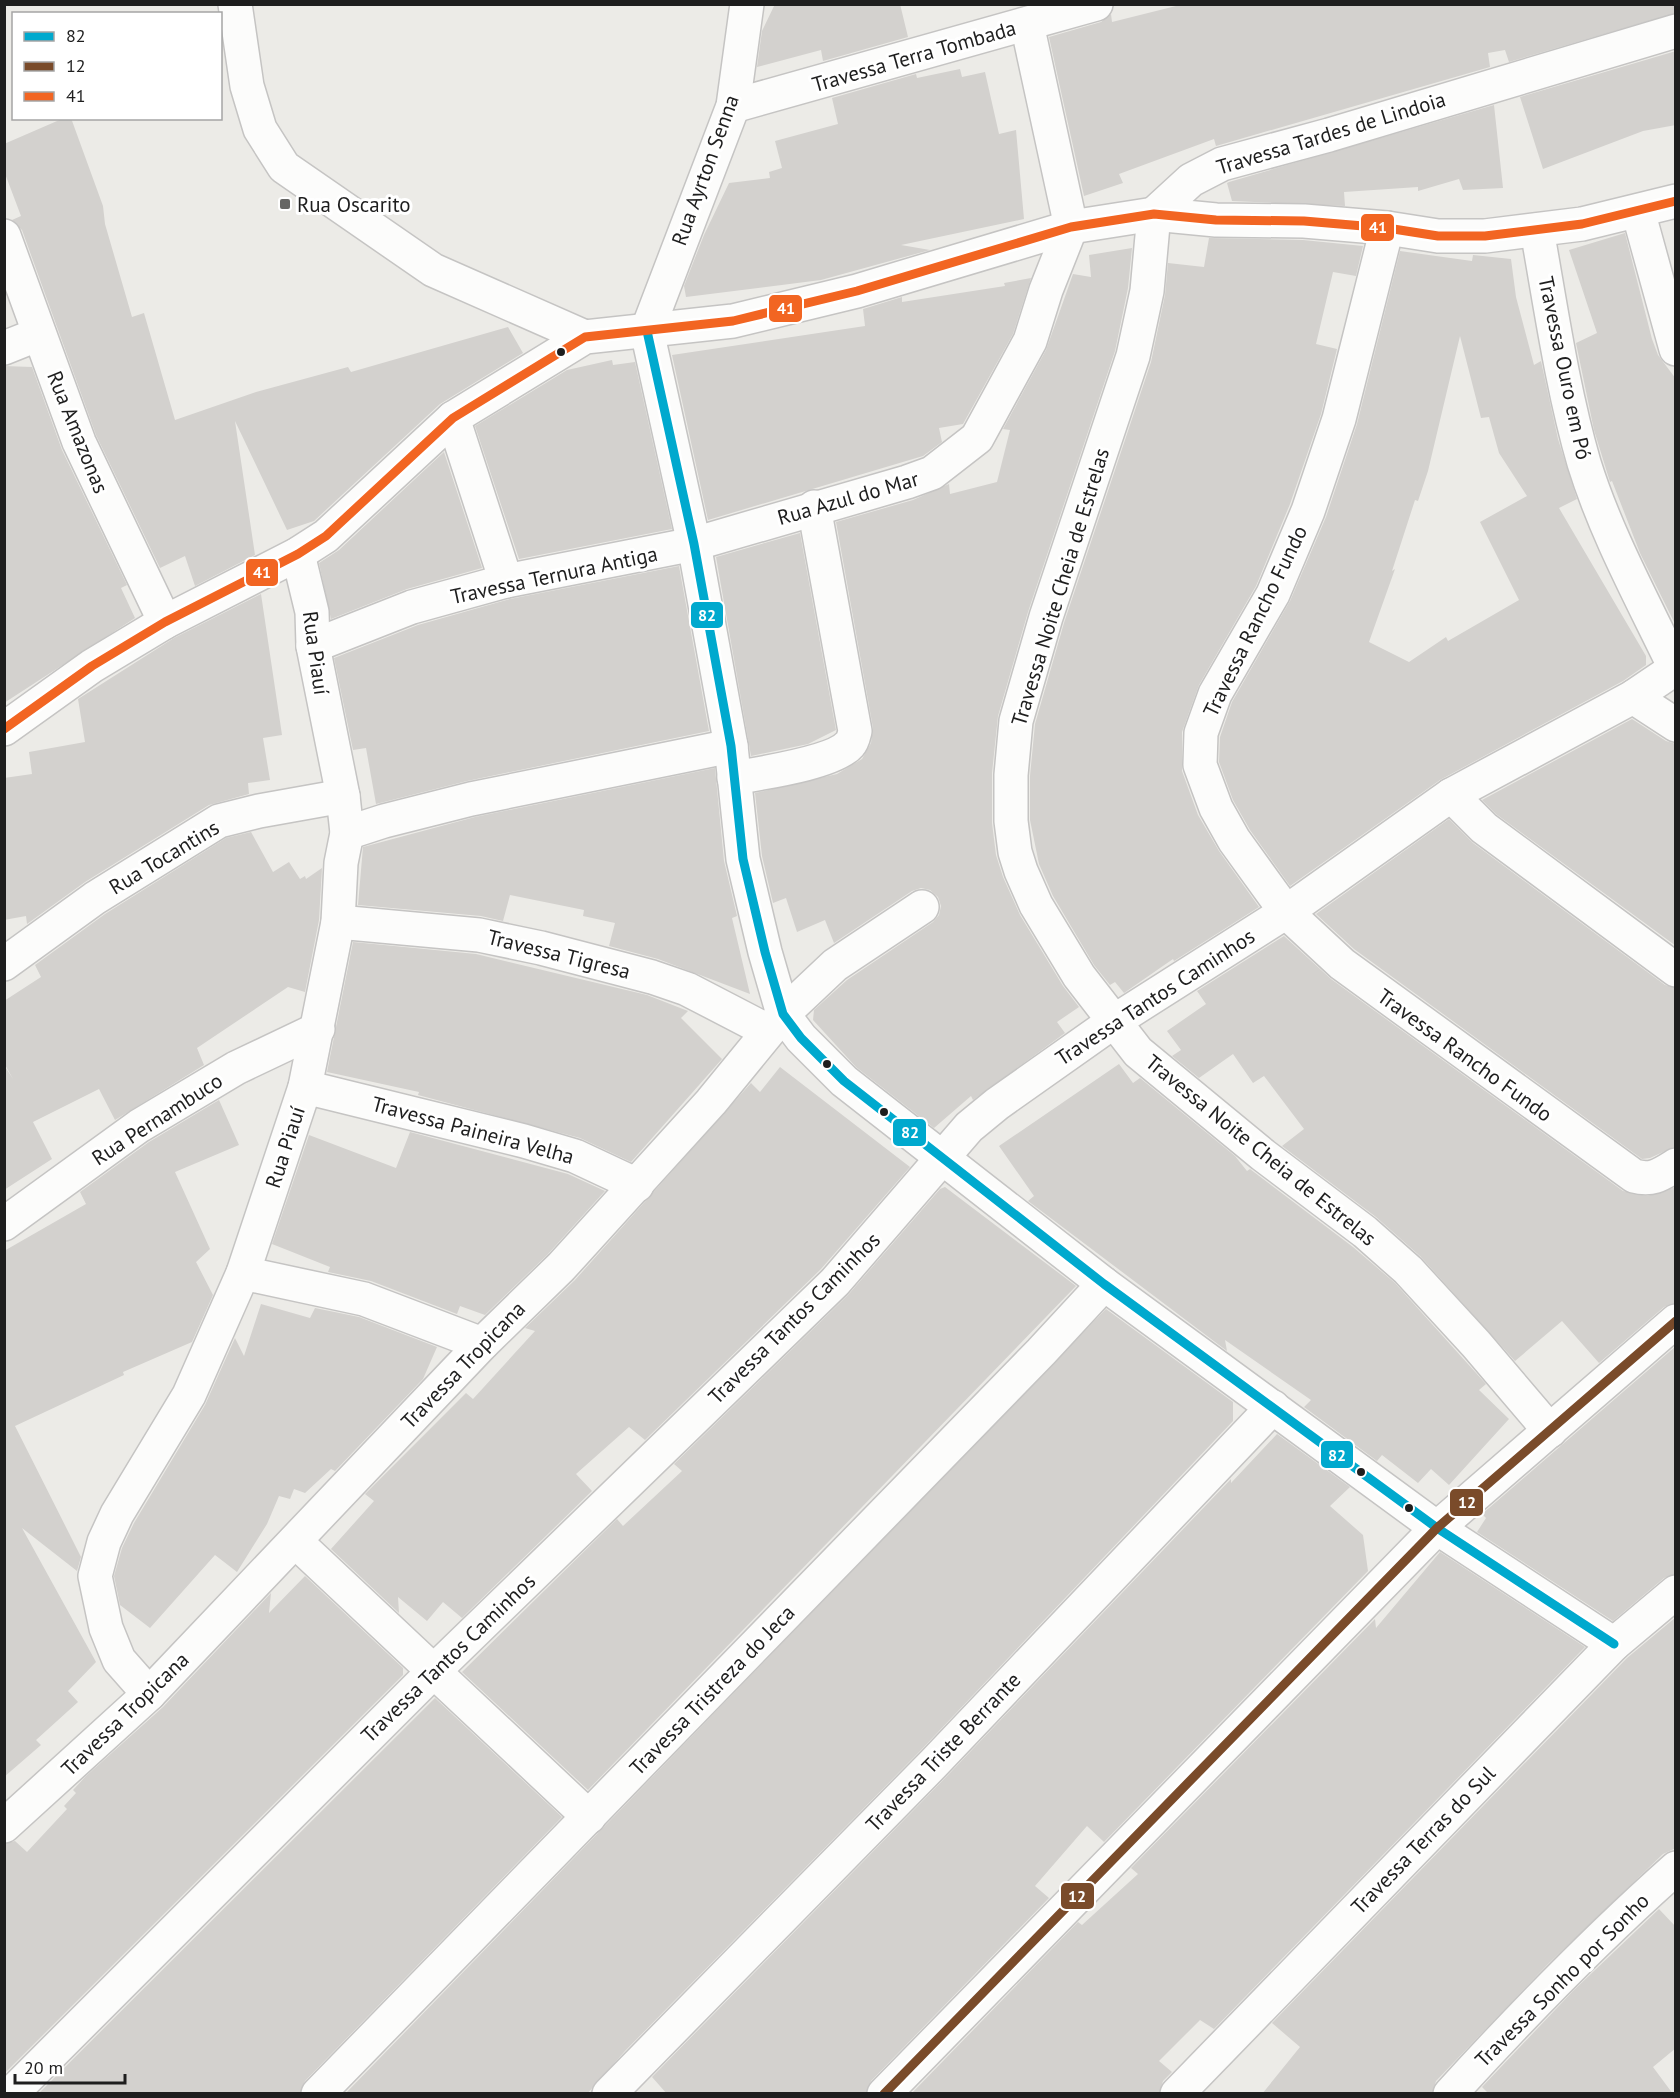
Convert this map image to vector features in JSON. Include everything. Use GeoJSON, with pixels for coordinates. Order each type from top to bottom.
{"type":"FeatureCollection","features":[{"type":"Feature","properties":{"kind":"street"},"geometry":{"type":"LineString","coordinates":[[235,4],[247,86],[260,129],[284,167],[433,270],[585,337]]}},
{"type":"Feature","properties":{"kind":"street","name":"Rua Ayrton Senna"},"geometry":{"type":"LineString","coordinates":[[647,332],[733,106],[747,4]]}},
{"type":"Feature","properties":{"kind":"street","name":"Travessa Terra Tombada"},"geometry":{"type":"LineString","coordinates":[[733,106],[1096,4]]}},
{"type":"Feature","properties":{"kind":"street"},"geometry":{"type":"LineString","coordinates":[[1026,24],[1071,227]]}},
{"type":"Feature","properties":{"kind":"street","name":"Travessa Tardes de Lindoia"},"geometry":{"type":"LineString","coordinates":[[1154,214],[1191,180],[1222,164],[1329,135],[1676,31]]}},
{"type":"Feature","properties":{"kind":"street"},"geometry":{"type":"LineString","coordinates":[[4,729],[92,666],[165,622],[298,554],[341,525],[453,418],[585,337],[733,321],[857,291],[1071,227],[1154,214],[1216,220],[1304,221],[1387,228],[1438,237],[1485,236],[1582,224],[1676,201]]}},
{"type":"Feature","properties":{"kind":"street"},"geometry":{"type":"LineString","coordinates":[[1638,211],[1676,349]]}},
{"type":"Feature","properties":{"kind":"street","name":"Travessa Noite Cheia de Estrelas"},"geometry":{"type":"LineString","coordinates":[[1154,214],[1147,291],[1133,356],[1046,617],[1019,711],[1011,775],[1011,821],[1015,852],[1021,871],[1036,905],[1079,976],[1138,1052],[1163,1075],[1365,1232],[1408,1270],[1476,1344],[1550,1431]]}},
{"type":"Feature","properties":{"kind":"street","name":"Rua Azul do Mar"},"geometry":{"type":"LineString","coordinates":[[694,544],[932,473],[977,438],[1030,341],[1046,290],[1071,227]]}},
{"type":"Feature","properties":{"kind":"street","name":"Travessa Rancho Fundo"},"geometry":{"type":"LineString","coordinates":[[1387,228],[1339,419],[1308,511],[1273,594],[1215,694],[1201,733],[1200,765],[1216,807],[1234,840],[1286,912],[1342,964],[1615,1165],[1634,1176],[1647,1180],[1676,1165]]}},
{"type":"Feature","properties":{"kind":"street","name":"Travessa Ouro em Pó"},"geometry":{"type":"LineString","coordinates":[[1537,230],[1569,409],[1585,465],[1605,520],[1675,668]]}},
{"type":"Feature","properties":{"kind":"street","name":"Rua Amazonas"},"geometry":{"type":"LineString","coordinates":[[4,236],[79,442],[165,622]]}},
{"type":"Feature","properties":{"kind":"street"},"geometry":{"type":"LineString","coordinates":[[647,332],[694,544],[733,762],[743,859],[765,952],[775,1022],[801,1038],[844,1081],[1104,1284],[1437,1528],[1614,1644]]}},
{"type":"Feature","properties":{"kind":"street"},"geometry":{"type":"LineString","coordinates":[[4,348],[39,334]]}},
{"type":"Feature","properties":{"kind":"street"},"geometry":{"type":"LineString","coordinates":[[453,418],[506,581]]}},
{"type":"Feature","properties":{"kind":"street"},"geometry":{"type":"LineString","coordinates":[[347,833],[471,799],[733,762],[792,767],[835,754],[851,744],[855,731],[814,507]]}},
{"type":"Feature","properties":{"kind":"street","name":"Travessa Ternura Antiga"},"geometry":{"type":"LineString","coordinates":[[313,646],[412,607],[506,581],[694,544]]}},
{"type":"Feature","properties":{"kind":"street","name":"Rua Piauí"},"geometry":{"type":"LineString","coordinates":[[149,1694],[119,1660],[106,1628],[95,1576],[104,1542],[117,1514],[189,1395],[243,1273],[305,1087],[338,922],[341,863],[347,833],[343,796],[313,646],[312,612],[298,554]]}},
{"type":"Feature","properties":{"kind":"street","name":"Travessa Tantos Caminhos"},"geometry":{"type":"LineString","coordinates":[[11,2094],[435,1670],[835,1282],[969,1127],[997,1104],[1113,1022],[1286,912],[1451,795],[1633,697],[1675,668]]}},
{"type":"Feature","properties":{"kind":"street"},"geometry":{"type":"LineString","coordinates":[[1633,697],[1676,725]]}},
{"type":"Feature","properties":{"kind":"street"},"geometry":{"type":"LineString","coordinates":[[1451,795],[1485,828],[1676,970]]}},
{"type":"Feature","properties":{"kind":"street","name":"Rua Tocantins"},"geometry":{"type":"LineString","coordinates":[[4,964],[95,898],[219,821],[259,810],[343,796]]}},
{"type":"Feature","properties":{"kind":"street","name":"Travessa Tropicana"},"geometry":{"type":"LineString","coordinates":[[4,1826],[149,1694],[482,1344],[561,1267],[711,1101],[775,1022],[835,966],[922,907]]}},
{"type":"Feature","properties":{"kind":"street","name":"Travessa Tigresa"},"geometry":{"type":"LineString","coordinates":[[338,922],[479,935],[541,948],[652,977],[775,1022]]}},
{"type":"Feature","properties":{"kind":"street","name":"Rua Pernambuco"},"geometry":{"type":"LineString","coordinates":[[4,1224],[139,1126],[236,1068],[318,1029]]}},
{"type":"Feature","properties":{"kind":"street","name":"Travessa Paineira Velha"},"geometry":{"type":"LineString","coordinates":[[305,1087],[534,1144],[583,1160],[636,1185]]}},
{"type":"Feature","properties":{"kind":"street"},"geometry":{"type":"LineString","coordinates":[[243,1273],[364,1299],[482,1344]]}},
{"type":"Feature","properties":{"kind":"street","name":"Travessa Tristreza do Jeca"},"geometry":{"type":"LineString","coordinates":[[318,2094],[1104,1284]]}},
{"type":"Feature","properties":{"kind":"street"},"geometry":{"type":"LineString","coordinates":[[884,2094],[1437,1528],[1676,1322]]}},
{"type":"Feature","properties":{"kind":"street","name":"Travessa Triste Berrante"},"geometry":{"type":"LineString","coordinates":[[609,2094],[934,1763],[1273,1407]]}},
{"type":"Feature","properties":{"kind":"street"},"geometry":{"type":"LineString","coordinates":[[295,1541],[589,1816]]}},
{"type":"Feature","properties":{"kind":"street","name":"Travessa Terras do Sul"},"geometry":{"type":"LineString","coordinates":[[1177,2094],[1614,1644],[1676,1592]]}},
{"type":"Feature","properties":{"kind":"street","name":"Travessa Sonho por Sonho"},"geometry":{"type":"LineString","coordinates":[[1450,2094],[1528,2008],[1615,1922],[1676,1868]]}},
{"type":"Feature","properties":{"kind":"building"},"geometry":{"type":"Polygon","coordinates":[[[775,4],[900,4],[908,37],[823,61],[821,50],[757,67],[762,31],[775,4]]]}},
{"type":"Feature","properties":{"kind":"building"},"geometry":{"type":"Polygon","coordinates":[[[1184,4],[1676,4],[1676,13],[1509,62],[1505,50],[1488,53],[1490,67],[1216,146],[1214,139],[1119,174],[1123,183],[1084,196],[1049,37],[1101,22],[1111,14],[1112,22],[1184,4]]]}},
{"type":"Feature","properties":{"kind":"building"},"geometry":{"type":"Polygon","coordinates":[[[1676,51],[1676,125],[1643,131],[1543,169],[1520,97],[1676,51]]]}},
{"type":"Feature","properties":{"kind":"building"},"geometry":{"type":"Polygon","coordinates":[[[960,69],[962,77],[985,72],[999,134],[1016,130],[1024,219],[901,245],[930,250],[821,280],[686,297],[684,286],[704,235],[729,183],[770,178],[769,172],[782,168],[775,141],[838,124],[832,98],[916,74],[917,78],[960,69]]]}},
{"type":"Feature","properties":{"kind":"building"},"geometry":{"type":"Polygon","coordinates":[[[1494,105],[1503,188],[1463,190],[1459,179],[1418,191],[1418,187],[1344,192],[1345,206],[1232,201],[1227,183],[1229,182],[1494,105]]]}},
{"type":"Feature","properties":{"kind":"building"},"geometry":{"type":"Polygon","coordinates":[[[59,120],[72,120],[103,206],[105,224],[132,317],[144,313],[175,420],[256,392],[348,367],[351,372],[508,327],[523,353],[440,404],[314,521],[287,530],[235,421],[255,555],[195,586],[185,556],[160,568],[96,435],[22,230],[12,220],[21,216],[4,171],[4,144],[59,120]]]}},
{"type":"Feature","properties":{"kind":"building"},"geometry":{"type":"Polygon","coordinates":[[[1625,233],[1652,339],[1658,355],[1676,379],[1676,626],[1640,553],[1612,481],[1610,482],[1594,430],[1576,343],[1597,333],[1569,250],[1625,233]]]}},
{"type":"Feature","properties":{"kind":"building"},"geometry":{"type":"Polygon","coordinates":[[[1209,238],[1303,240],[1363,246],[1356,276],[1333,272],[1316,344],[1337,349],[1321,414],[1290,504],[1256,586],[1199,685],[1182,732],[1182,771],[1198,815],[1219,851],[1259,907],[1174,961],[1173,959],[1124,993],[1115,982],[1110,985],[1094,965],[1053,896],[1039,864],[1030,820],[1030,776],[1035,724],[1064,623],[1151,362],[1165,295],[1168,263],[1204,267],[1209,238]]]}},
{"type":"Feature","properties":{"kind":"building"},"geometry":{"type":"Polygon","coordinates":[[[1132,248],[1128,288],[1115,351],[1028,612],[998,716],[992,773],[992,823],[996,855],[1003,877],[1020,915],[1063,986],[1079,1007],[1057,1022],[1065,1033],[973,1100],[971,1096],[934,1128],[856,1067],[813,1020],[814,1010],[847,980],[933,922],[939,915],[941,906],[938,897],[930,890],[921,888],[912,891],[834,943],[825,920],[797,932],[786,898],[773,903],[762,856],[755,793],[837,774],[862,759],[871,743],[873,728],[836,522],[913,500],[949,484],[950,494],[997,482],[1010,430],[1003,429],[1046,350],[1073,274],[1091,277],[1089,255],[1132,248]]]}},
{"type":"Feature","properties":{"kind":"building"},"geometry":{"type":"Polygon","coordinates":[[[1400,251],[1472,261],[1473,255],[1511,259],[1516,297],[1534,365],[1541,361],[1558,439],[1577,499],[1559,508],[1646,656],[1646,665],[1623,681],[1440,780],[1290,886],[1250,830],[1233,800],[1219,762],[1220,737],[1232,702],[1290,601],[1326,517],[1357,424],[1400,251]],[[1460,336],[1428,471],[1418,501],[1415,500],[1392,571],[1395,569],[1369,642],[1409,662],[1446,637],[1448,641],[1519,600],[1480,522],[1527,496],[1499,453],[1489,417],[1481,418],[1460,336]]]}},
{"type":"Feature","properties":{"kind":"building"},"geometry":{"type":"Polygon","coordinates":[[[1031,278],[1013,334],[963,424],[939,428],[942,442],[923,456],[708,520],[672,355],[865,326],[863,309],[902,297],[902,302],[1005,286],[1004,283],[1031,278]]]}},
{"type":"Feature","properties":{"kind":"building"},"geometry":{"type":"Polygon","coordinates":[[[612,360],[613,365],[635,362],[672,529],[519,559],[475,426],[567,370],[612,360]]]}},
{"type":"Feature","properties":{"kind":"building"},"geometry":{"type":"Polygon","coordinates":[[[4,366],[32,367],[62,450],[127,585],[121,588],[135,618],[4,703],[4,366]]]}},
{"type":"Feature","properties":{"kind":"building"},"geometry":{"type":"Polygon","coordinates":[[[444,452],[482,568],[407,589],[331,619],[319,563],[339,550],[444,452]]]}},
{"type":"Feature","properties":{"kind":"building"},"geometry":{"type":"Polygon","coordinates":[[[800,533],[836,730],[808,744],[751,756],[716,557],[800,533]]]}},
{"type":"Feature","properties":{"kind":"building"},"geometry":{"type":"Polygon","coordinates":[[[679,566],[709,731],[467,781],[376,804],[366,748],[353,750],[334,658],[418,625],[510,599],[679,566]]]}},
{"type":"Feature","properties":{"kind":"building"},"geometry":{"type":"Polygon","coordinates":[[[261,594],[282,735],[263,738],[270,780],[248,783],[249,794],[209,805],[85,882],[27,924],[26,916],[4,920],[4,778],[32,774],[29,752],[85,742],[78,699],[174,638],[261,594]]]}},
{"type":"Feature","properties":{"kind":"building"},"geometry":{"type":"Polygon","coordinates":[[[1632,719],[1666,741],[1676,744],[1676,946],[1496,814],[1482,800],[1632,719]]]}},
{"type":"Feature","properties":{"kind":"building"},"geometry":{"type":"Polygon","coordinates":[[[715,768],[724,861],[737,916],[732,918],[750,994],[658,959],[609,946],[615,923],[583,916],[584,910],[510,895],[503,921],[481,916],[358,905],[363,847],[475,817],[715,768]]]}},
{"type":"Feature","properties":{"kind":"building"},"geometry":{"type":"Polygon","coordinates":[[[1449,819],[1473,843],[1665,985],[1676,988],[1676,1146],[1650,1158],[1642,1159],[1354,949],[1316,914],[1449,819]]]}},
{"type":"Feature","properties":{"kind":"building"},"geometry":{"type":"Polygon","coordinates":[[[251,832],[273,872],[289,862],[300,879],[305,876],[306,879],[322,868],[319,920],[305,992],[288,987],[197,1048],[204,1065],[115,1120],[99,1089],[33,1122],[52,1159],[4,1190],[4,1065],[13,1079],[4,1063],[4,1001],[41,977],[35,965],[105,914],[226,838],[251,832]]]}},
{"type":"Feature","properties":{"kind":"building"},"geometry":{"type":"Polygon","coordinates":[[[1284,936],[1331,979],[1623,1191],[1647,1196],[1676,1187],[1676,1303],[1664,1307],[1599,1363],[1562,1321],[1515,1361],[1420,1256],[1376,1217],[1282,1146],[1304,1129],[1264,1076],[1253,1083],[1233,1054],[1199,1078],[1172,1056],[1181,1050],[1167,1031],[1206,1004],[1197,991],[1284,936]]]}},
{"type":"Feature","properties":{"kind":"building"},"geometry":{"type":"Polygon","coordinates":[[[353,942],[476,954],[647,995],[688,1011],[681,1018],[722,1059],[631,1162],[580,1138],[418,1095],[419,1092],[327,1072],[353,942]]]}},
{"type":"Feature","properties":{"kind":"building"},"geometry":{"type":"Polygon","coordinates":[[[1119,1064],[1133,1083],[1140,1078],[1235,1156],[1247,1171],[1250,1169],[1353,1247],[1395,1283],[1486,1384],[1479,1390],[1509,1419],[1449,1485],[1431,1469],[1418,1483],[1382,1455],[1377,1461],[1304,1407],[1311,1400],[1225,1340],[1227,1351],[1028,1201],[1034,1196],[999,1146],[1119,1064]]]}},
{"type":"Feature","properties":{"kind":"building"},"geometry":{"type":"Polygon","coordinates":[[[780,1067],[910,1167],[821,1269],[645,1440],[629,1427],[576,1474],[592,1491],[462,1618],[443,1602],[427,1621],[398,1597],[399,1613],[331,1549],[374,1501],[365,1494],[466,1393],[473,1399],[535,1331],[525,1328],[575,1280],[751,1083],[760,1092],[780,1067]]]}},
{"type":"Feature","properties":{"kind":"building"},"geometry":{"type":"Polygon","coordinates":[[[219,1100],[239,1145],[175,1172],[210,1249],[196,1262],[213,1295],[192,1342],[123,1372],[124,1375],[15,1426],[81,1557],[77,1571],[22,1528],[96,1662],[68,1691],[78,1702],[36,1740],[41,1745],[4,1777],[4,1251],[86,1204],[80,1192],[149,1142],[219,1100]]]}},
{"type":"Feature","properties":{"kind":"building"},"geometry":{"type":"Polygon","coordinates":[[[410,1132],[568,1174],[605,1191],[548,1254],[485,1315],[460,1306],[457,1314],[371,1281],[328,1272],[330,1267],[272,1244],[309,1135],[396,1168],[410,1132]]]}},
{"type":"Feature","properties":{"kind":"building"},"geometry":{"type":"Polygon","coordinates":[[[945,1187],[1076,1286],[588,1790],[462,1672],[617,1519],[623,1526],[682,1471],[674,1464],[848,1295],[940,1189],[945,1187]]]}},
{"type":"Feature","properties":{"kind":"building"},"geometry":{"type":"Polygon","coordinates":[[[261,1304],[310,1318],[315,1308],[359,1317],[437,1347],[423,1379],[335,1471],[331,1469],[305,1493],[294,1489],[290,1499],[279,1496],[267,1524],[237,1572],[215,1555],[150,1628],[120,1605],[114,1576],[122,1548],[134,1523],[205,1405],[235,1338],[244,1356],[261,1304]]]}},
{"type":"Feature","properties":{"kind":"building"},"geometry":{"type":"Polygon","coordinates":[[[1106,1309],[1233,1402],[1233,1421],[921,1750],[625,2051],[587,2094],[345,2094],[1106,1309]]]}},
{"type":"Feature","properties":{"kind":"building"},"geometry":{"type":"Polygon","coordinates":[[[1676,1346],[1676,1574],[1664,1578],[1613,1621],[1477,1532],[1486,1518],[1482,1514],[1676,1346]]]}},
{"type":"Feature","properties":{"kind":"building"},"geometry":{"type":"Polygon","coordinates":[[[1277,1434],[1350,1487],[1330,1506],[1363,1535],[1368,1571],[1104,1842],[1087,1826],[1035,1886],[1049,1898],[871,2081],[866,2094],[667,2094],[652,2077],[1277,1434]]]}},
{"type":"Feature","properties":{"kind":"building"},"geometry":{"type":"Polygon","coordinates":[[[1440,1552],[1585,1647],[1214,2029],[1200,2020],[1159,2061],[1172,2072],[1163,2081],[1159,2094],[911,2094],[1078,1922],[1082,1925],[1138,1874],[1131,1868],[1375,1619],[1376,1628],[1440,1552]]]}},
{"type":"Feature","properties":{"kind":"building"},"geometry":{"type":"Polygon","coordinates":[[[305,1576],[403,1668],[403,1675],[4,2074],[4,1844],[15,1841],[27,1852],[67,1809],[64,1806],[76,1793],[73,1790],[86,1776],[163,1707],[271,1593],[269,1613],[305,1576]]]}},
{"type":"Feature","properties":{"kind":"building"},"geometry":{"type":"Polygon","coordinates":[[[1676,1617],[1676,1848],[1663,1854],[1547,1965],[1436,2081],[1432,2094],[1262,2094],[1300,2047],[1272,2023],[1627,1658],[1676,1617]]]}},
{"type":"Feature","properties":{"kind":"building"},"geometry":{"type":"Polygon","coordinates":[[[435,1698],[562,1817],[305,2081],[300,2094],[38,2094],[435,1698]]]}},
{"type":"Feature","properties":{"kind":"building"},"geometry":{"type":"Polygon","coordinates":[[[1659,1909],[1676,1927],[1676,2048],[1653,2067],[1673,2094],[1489,2094],[1482,2087],[1573,1991],[1659,1909]]]}},
{"type":"Feature","properties":{"kind":"transit line","name":"41"},"geometry":{"type":"LineString","coordinates":[[4,729],[92,666],[165,622],[298,554],[326,536],[453,418],[585,337],[733,321],[857,291],[1071,227],[1154,214],[1216,220],[1304,221],[1387,228],[1438,236],[1485,236],[1582,224],[1676,201]]}},
{"type":"Feature","properties":{"kind":"transit line","name":"82"},"geometry":{"type":"LineString","coordinates":[[647,331],[694,544],[731,746],[743,859],[765,952],[783,1014],[801,1038],[844,1081],[1104,1284],[1437,1528],[1614,1644]]}},
{"type":"Feature","properties":{"kind":"transit line","name":"12"},"geometry":{"type":"LineString","coordinates":[[884,2094],[1437,1528],[1676,1321]]}},
{"type":"Feature","properties":{"kind":"place","name":"Rua Oscarito"},"geometry":{"type":"Point","coordinates":[285,204]}}]}
